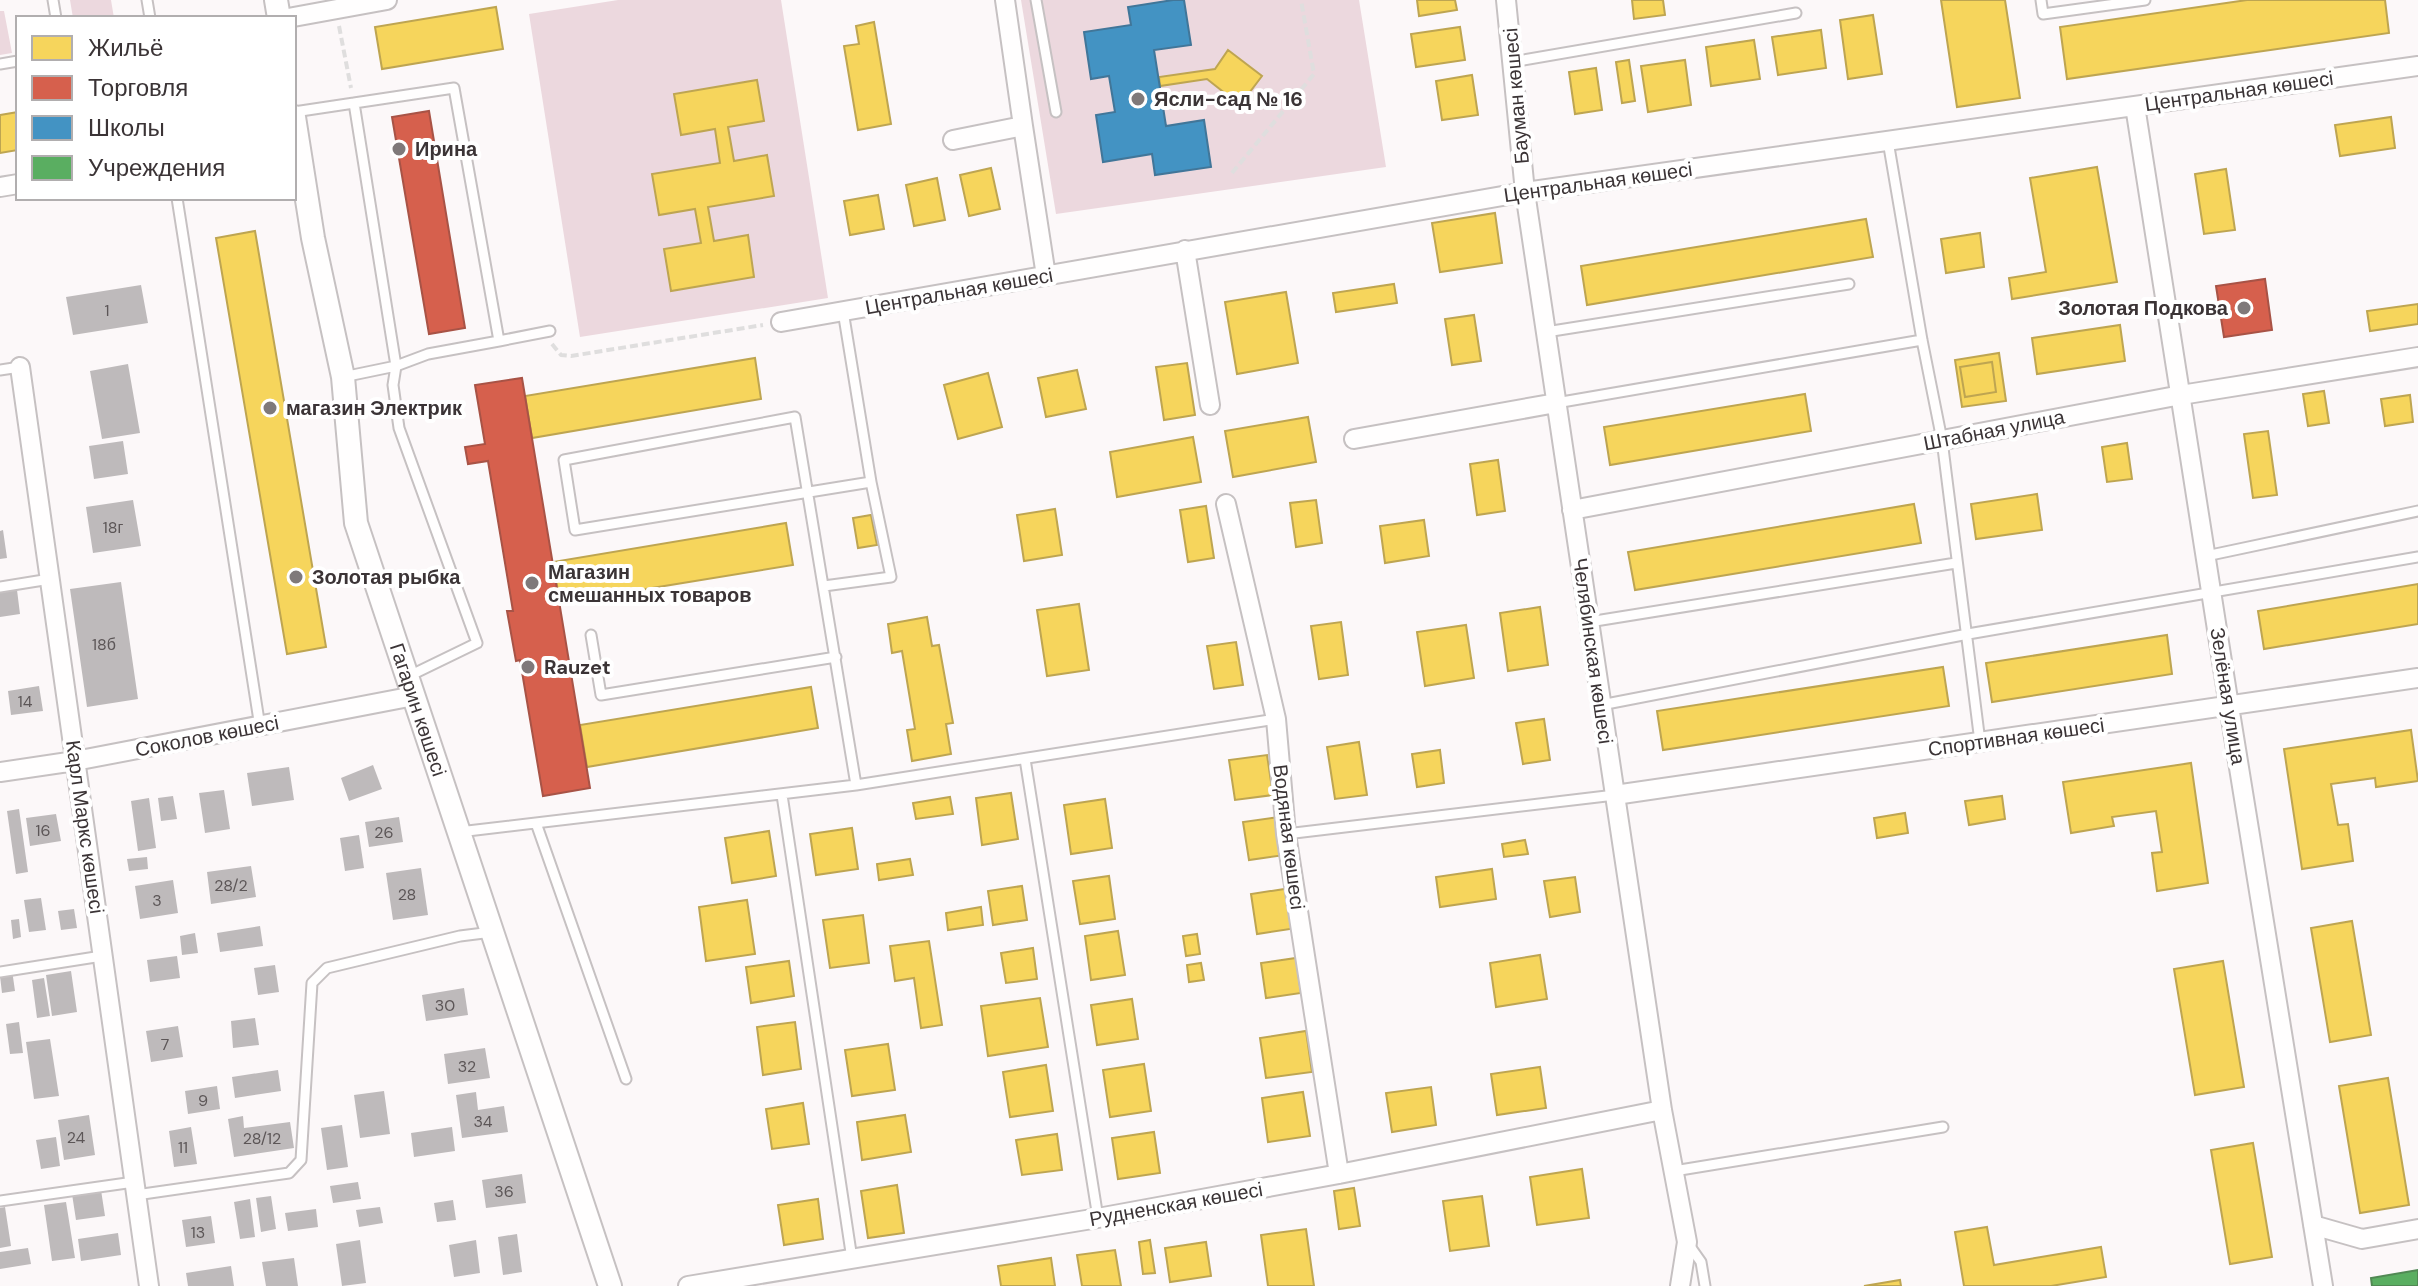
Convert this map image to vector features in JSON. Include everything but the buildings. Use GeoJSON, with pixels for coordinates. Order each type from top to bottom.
{"type":"FeatureCollection","features":[{"type":"Feature","properties":{"kind":"street"},"geometry":{"type":"LineString","coordinates":[[296,16],[387,0]]}},
{"type":"Feature","properties":{"kind":"street"},"geometry":{"type":"LineString","coordinates":[[1005,0],[1046,276]]}},
{"type":"Feature","properties":{"kind":"street","name":"Бауман көшесі"},"geometry":{"type":"LineString","coordinates":[[1506,0],[1525,192]]}},
{"type":"Feature","properties":{"kind":"street","name":"Центральная көшесі"},"geometry":{"type":"LineString","coordinates":[[781,322],[1525,192],[2418,66]]}},
{"type":"Feature","properties":{"kind":"street","name":"Зелёная улица"},"geometry":{"type":"LineString","coordinates":[[2135,106],[2323,1286]]}},
{"type":"Feature","properties":{"kind":"street"},"geometry":{"type":"LineString","coordinates":[[953,140],[1023,126]]}},
{"type":"Feature","properties":{"kind":"street","name":"Гагарин көшесі"},"geometry":{"type":"LineString","coordinates":[[296,142],[343,377],[356,523],[610,1286]]}},
{"type":"Feature","properties":{"kind":"street","name":"Челябинская көшесі"},"geometry":{"type":"LineString","coordinates":[[1525,192],[1662,1110],[1687,1242],[1680,1286]]}},
{"type":"Feature","properties":{"kind":"street"},"geometry":{"type":"LineString","coordinates":[[1185,250],[1210,405]]}},
{"type":"Feature","properties":{"kind":"street","name":"Штабная улица"},"geometry":{"type":"LineString","coordinates":[[1572,510],[2181,395],[2418,357]]}},
{"type":"Feature","properties":{"kind":"street","name":"Карл Маркс көшесі"},"geometry":{"type":"LineString","coordinates":[[20,367],[149,1286]]}},
{"type":"Feature","properties":{"kind":"street"},"geometry":{"type":"LineString","coordinates":[[1354,439],[1556,403]]}},
{"type":"Feature","properties":{"kind":"street","name":"Водяная көшесі"},"geometry":{"type":"LineString","coordinates":[[1226,504],[1276,719],[1286,834],[1339,1174]]}},
{"type":"Feature","properties":{"kind":"street","name":"Спортивная көшесі"},"geometry":{"type":"LineString","coordinates":[[1615,795],[2417,680]]}},
{"type":"Feature","properties":{"kind":"street","name":"Соколов көшесі"},"geometry":{"type":"LineString","coordinates":[[0,772],[260,727],[410,687]]}},
{"type":"Feature","properties":{"kind":"street","name":"Рудненская көшесі"},"geometry":{"type":"LineString","coordinates":[[688,1286],[1098,1218],[1662,1110]]}},
{"type":"Feature","properties":{"kind":"street"},"geometry":{"type":"LineString","coordinates":[[2313,1225],[2362,1239],[2418,1229]]}},
{"type":"Feature","properties":{"kind":"lane"},"geometry":{"type":"LineString","coordinates":[[1036,0],[1056,112]]}},
{"type":"Feature","properties":{"kind":"lane"},"geometry":{"type":"LineString","coordinates":[[2041,0],[2043,14],[2145,0]]}},
{"type":"Feature","properties":{"kind":"lane"},"geometry":{"type":"LineString","coordinates":[[1512,62],[1796,13]]}},
{"type":"Feature","properties":{"kind":"lane"},"geometry":{"type":"LineString","coordinates":[[296,114],[454,88],[499,341]]}},
{"type":"Feature","properties":{"kind":"lane"},"geometry":{"type":"LineString","coordinates":[[354,103],[396,366],[393,385],[399,428],[477,643],[410,687]]}},
{"type":"Feature","properties":{"kind":"lane"},"geometry":{"type":"LineString","coordinates":[[1888,141],[1942,440],[1980,742]]}},
{"type":"Feature","properties":{"kind":"lane"},"geometry":{"type":"LineString","coordinates":[[177,200],[260,727]]}},
{"type":"Feature","properties":{"kind":"lane"},"geometry":{"type":"LineString","coordinates":[[1546,332],[1849,284]]}},
{"type":"Feature","properties":{"kind":"lane"},"geometry":{"type":"LineString","coordinates":[[824,586],[891,577],[871,482],[843,311]]}},
{"type":"Feature","properties":{"kind":"lane"},"geometry":{"type":"LineString","coordinates":[[343,377],[396,366],[428,354],[550,331]]}},
{"type":"Feature","properties":{"kind":"lane"},"geometry":{"type":"LineString","coordinates":[[1556,403],[1922,340]]}},
{"type":"Feature","properties":{"kind":"lane"},"geometry":{"type":"LineString","coordinates":[[0,370],[20,367]]}},
{"type":"Feature","properties":{"kind":"lane"},"geometry":{"type":"LineString","coordinates":[[856,785],[809,493],[795,417],[564,460],[575,530],[809,493],[871,482]]}},
{"type":"Feature","properties":{"kind":"lane"},"geometry":{"type":"LineString","coordinates":[[2206,556],[2418,511]]}},
{"type":"Feature","properties":{"kind":"lane"},"geometry":{"type":"LineString","coordinates":[[1601,705],[1968,634],[2418,557]]}},
{"type":"Feature","properties":{"kind":"lane"},"geometry":{"type":"LineString","coordinates":[[1589,622],[1956,563]]}},
{"type":"Feature","properties":{"kind":"lane"},"geometry":{"type":"LineString","coordinates":[[0,587],[50,579]]}},
{"type":"Feature","properties":{"kind":"lane"},"geometry":{"type":"LineString","coordinates":[[591,635],[601,695],[836,657]]}},
{"type":"Feature","properties":{"kind":"lane"},"geometry":{"type":"LineString","coordinates":[[459,833],[856,785],[1276,719]]}},
{"type":"Feature","properties":{"kind":"lane"},"geometry":{"type":"LineString","coordinates":[[1025,759],[1098,1218]]}},
{"type":"Feature","properties":{"kind":"lane"},"geometry":{"type":"LineString","coordinates":[[782,795],[852,1259]]}},
{"type":"Feature","properties":{"kind":"lane"},"geometry":{"type":"LineString","coordinates":[[1286,834],[1615,795]]}},
{"type":"Feature","properties":{"kind":"lane"},"geometry":{"type":"LineString","coordinates":[[536,823],[626,1079]]}},
{"type":"Feature","properties":{"kind":"lane"},"geometry":{"type":"LineString","coordinates":[[0,1201],[289,1173],[301,1160],[312,983],[327,968],[460,936],[492,932]]}},
{"type":"Feature","properties":{"kind":"lane"},"geometry":{"type":"LineString","coordinates":[[0,972],[102,956]]}},
{"type":"Feature","properties":{"kind":"lane"},"geometry":{"type":"LineString","coordinates":[[1674,1171],[1943,1127]]}},
{"type":"Feature","properties":{"kind":"lane"},"geometry":{"type":"LineString","coordinates":[[1687,1242],[1701,1262],[1705,1286]]}},
{"type":"Feature","properties":{"kind":"path"},"geometry":{"type":"LineString","coordinates":[[1232,173],[1314,74],[1301,0]]}},
{"type":"Feature","properties":{"kind":"path"},"geometry":{"type":"LineString","coordinates":[[336,9],[354,103]]}},
{"type":"Feature","properties":{"kind":"path"},"geometry":{"type":"LineString","coordinates":[[550,331],[552,346],[561,355],[571,356],[781,322]]}},
{"type":"Feature","properties":{"kind":"shaded area"},"geometry":{"type":"Polygon","coordinates":[[[70,0],[111,0],[114,16],[73,16],[70,0]]]}},
{"type":"Feature","properties":{"kind":"shaded area"},"geometry":{"type":"Polygon","coordinates":[[[618,0],[781,0],[828,298],[580,337],[529,14],[618,0]]]}},
{"type":"Feature","properties":{"kind":"shaded area"},"geometry":{"type":"Polygon","coordinates":[[[1021,0],[1359,0],[1386,167],[1056,214],[1021,0]]]}},
{"type":"Feature","properties":{"kind":"shaded area"},"geometry":{"type":"Polygon","coordinates":[[[0,11],[4,11],[12,53],[0,55],[0,11]]]}},
{"type":"Feature","properties":{"kind":"place","name":"Ясли-сад № 16"},"geometry":{"type":"Point","coordinates":[1138,99]}},
{"type":"Feature","properties":{"kind":"place","name":"Ирина"},"geometry":{"type":"Point","coordinates":[399,149]}},
{"type":"Feature","properties":{"kind":"place","name":"Золотая Подкова"},"geometry":{"type":"Point","coordinates":[2244,308]}},
{"type":"Feature","properties":{"kind":"place","name":"магазин Электрик"},"geometry":{"type":"Point","coordinates":[270,408]}},
{"type":"Feature","properties":{"kind":"place","name":"Золотая рыбка"},"geometry":{"type":"Point","coordinates":[296,577]}},
{"type":"Feature","properties":{"kind":"place","name":"Магазин смешанных товаров"},"geometry":{"type":"Point","coordinates":[532,583]}},
{"type":"Feature","properties":{"kind":"place","name":"Rauzet"},"geometry":{"type":"Point","coordinates":[528,667]}}]}
